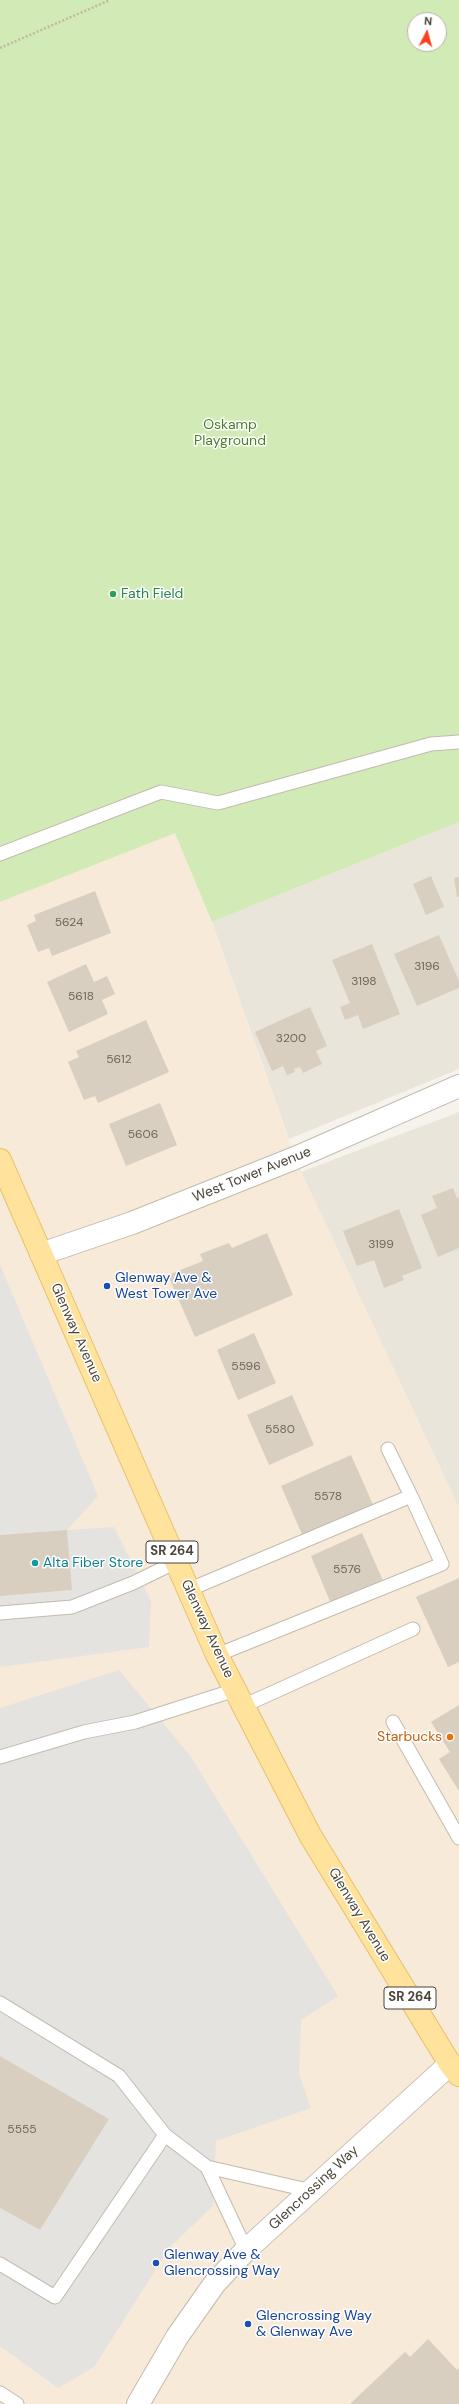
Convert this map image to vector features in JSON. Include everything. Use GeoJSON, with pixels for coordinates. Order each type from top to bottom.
{"type":"FeatureCollection","features":[{"type":"Feature","properties":{"kind":"main road","name":"Glenway Avenue"},"geometry":{"type":"LineString","coordinates":[[0,1160],[217,1654],[310,1835],[455,2070]]}},
{"type":"Feature","properties":{"kind":"street","name":"West Tower Avenue"},"geometry":{"type":"LineString","coordinates":[[41,1254],[140,1220],[295,1158],[459,1086]]}},
{"type":"Feature","properties":{"kind":"street","name":"Glencrossing Way"},"geometry":{"type":"LineString","coordinates":[[138,2404],[177,2337],[215,2283],[246,2250],[312,2191],[455,2070]]}},
{"type":"Feature","properties":{"kind":"lane"},"geometry":{"type":"LineString","coordinates":[[0,854],[161,792],[218,804],[431,744],[459,742]]}},
{"type":"Feature","properties":{"kind":"lane"},"geometry":{"type":"LineString","coordinates":[[217,1654],[442,1564],[388,1449]]}},
{"type":"Feature","properties":{"kind":"lane"},"geometry":{"type":"LineString","coordinates":[[188,1590],[411,1496]]}},
{"type":"Feature","properties":{"kind":"lane"},"geometry":{"type":"LineString","coordinates":[[0,1613],[72,1607],[133,1583],[176,1562]]}},
{"type":"Feature","properties":{"kind":"lane"},"geometry":{"type":"LineString","coordinates":[[0,1758],[84,1732],[239,1698],[413,1629]]}},
{"type":"Feature","properties":{"kind":"lane"},"geometry":{"type":"LineString","coordinates":[[393,1722],[459,1838]]}},
{"type":"Feature","properties":{"kind":"lane"},"geometry":{"type":"LineString","coordinates":[[0,2003],[119,2076],[165,2135],[207,2167],[312,2191]]}},
{"type":"Feature","properties":{"kind":"lane"},"geometry":{"type":"LineString","coordinates":[[0,2264],[55,2297],[165,2135]]}},
{"type":"Feature","properties":{"kind":"lane"},"geometry":{"type":"LineString","coordinates":[[207,2167],[246,2250]]}},
{"type":"Feature","properties":{"kind":"lane"},"geometry":{"type":"LineString","coordinates":[[0,2393],[17,2404]]}},
{"type":"Feature","properties":{"kind":"path"},"geometry":{"type":"LineString","coordinates":[[0,48],[110,0]]}},
{"type":"Feature","properties":{"kind":"shaded area"},"geometry":{"type":"Polygon","coordinates":[[[459,822],[459,1069],[289,1139],[212,922],[459,822]]]}},
{"type":"Feature","properties":{"kind":"shaded area"},"geometry":{"type":"Polygon","coordinates":[[[175,832],[212,922],[295,1158],[459,1508],[459,2404],[0,2404],[0,902],[175,832]]]}},
{"type":"Feature","properties":{"kind":"shaded area"},"geometry":{"type":"Polygon","coordinates":[[[459,1112],[459,1508],[301,1172],[459,1112]]]}},
{"type":"Feature","properties":{"kind":"shaded area"},"geometry":{"type":"Polygon","coordinates":[[[0,1265],[98,1496],[67,1530],[0,1535],[0,1265]]]}},
{"type":"Feature","properties":{"kind":"shaded area"},"geometry":{"type":"Polygon","coordinates":[[[114,1527],[151,1601],[149,1647],[0,1667],[0,1596],[71,1590],[67,1530],[114,1527]]]}},
{"type":"Feature","properties":{"kind":"shaded area"},"geometry":{"type":"Polygon","coordinates":[[[119,1670],[191,1757],[338,1996],[301,2020],[299,2074],[311,2108],[216,2141],[213,2206],[170,2247],[94,2367],[58,2388],[0,2346],[0,2208],[40,2230],[109,2119],[0,2056],[0,1708],[119,1670]]]}},
{"type":"Feature","properties":{"kind":"green space","name":"Oskamp Playground"},"geometry":{"type":"Polygon","coordinates":[[[0,0],[459,0],[459,822],[212,922],[175,833],[0,902],[0,0]]]}},
{"type":"Feature","properties":{"kind":"building"},"geometry":{"type":"Polygon","coordinates":[[[431,876],[444,907],[426,915],[413,884],[431,876]]]}},
{"type":"Feature","properties":{"kind":"building"},"geometry":{"type":"Polygon","coordinates":[[[459,877],[459,897],[457,897],[454,878],[459,877]]]}},
{"type":"Feature","properties":{"kind":"building"},"geometry":{"type":"Polygon","coordinates":[[[95,891],[111,933],[52,956],[49,948],[38,952],[27,925],[36,921],[34,915],[95,891]]]}},
{"type":"Feature","properties":{"kind":"building"},"geometry":{"type":"Polygon","coordinates":[[[439,935],[459,981],[459,988],[417,1006],[394,954],[439,935]]]}},
{"type":"Feature","properties":{"kind":"building"},"geometry":{"type":"Polygon","coordinates":[[[372,944],[400,1014],[363,1029],[358,1015],[345,1020],[340,1007],[350,1003],[332,960],[372,944]]]}},
{"type":"Feature","properties":{"kind":"building"},"geometry":{"type":"Polygon","coordinates":[[[86,964],[94,982],[107,976],[115,994],[102,1000],[108,1014],[69,1032],[47,982],[86,964]]]}},
{"type":"Feature","properties":{"kind":"building"},"geometry":{"type":"Polygon","coordinates":[[[310,1007],[327,1046],[316,1051],[322,1064],[303,1073],[300,1067],[294,1069],[295,1072],[287,1075],[283,1066],[272,1071],[255,1032],[310,1007]]]}},
{"type":"Feature","properties":{"kind":"building"},"geometry":{"type":"Polygon","coordinates":[[[146,1020],[169,1072],[98,1103],[95,1096],[84,1100],[68,1062],[79,1057],[76,1051],[146,1020]]]}},
{"type":"Feature","properties":{"kind":"building"},"geometry":{"type":"Polygon","coordinates":[[[160,1103],[177,1145],[126,1166],[109,1124],[160,1103]]]}},
{"type":"Feature","properties":{"kind":"building"},"geometry":{"type":"Polygon","coordinates":[[[453,1188],[457,1198],[459,1198],[459,1248],[438,1257],[421,1215],[437,1208],[432,1196],[453,1188]]]}},
{"type":"Feature","properties":{"kind":"building"},"geometry":{"type":"Polygon","coordinates":[[[399,1209],[422,1268],[402,1276],[404,1280],[384,1288],[374,1260],[357,1266],[343,1231],[399,1209]]]}},
{"type":"Feature","properties":{"kind":"building"},"geometry":{"type":"Polygon","coordinates":[[[267,1233],[293,1295],[195,1337],[168,1275],[203,1261],[200,1254],[229,1243],[232,1248],[267,1233]]]}},
{"type":"Feature","properties":{"kind":"building"},"geometry":{"type":"Polygon","coordinates":[[[254,1333],[276,1383],[238,1400],[217,1350],[254,1333]]]}},
{"type":"Feature","properties":{"kind":"building"},"geometry":{"type":"Polygon","coordinates":[[[292,1395],[314,1445],[269,1465],[247,1415],[292,1395]]]}},
{"type":"Feature","properties":{"kind":"building"},"geometry":{"type":"Polygon","coordinates":[[[351,1455],[375,1509],[304,1539],[281,1486],[351,1455]]]}},
{"type":"Feature","properties":{"kind":"building","name":"Alta Fiber Store"},"geometry":{"type":"Polygon","coordinates":[[[67,1530],[72,1590],[0,1596],[0,1535],[67,1530]]]}},
{"type":"Feature","properties":{"kind":"building"},"geometry":{"type":"Polygon","coordinates":[[[362,1533],[384,1583],[332,1606],[311,1556],[362,1533]]]}},
{"type":"Feature","properties":{"kind":"building"},"geometry":{"type":"Polygon","coordinates":[[[459,1578],[459,1662],[448,1667],[416,1597],[459,1578]]]}},
{"type":"Feature","properties":{"kind":"building","name":"Starbucks"},"geometry":{"type":"Polygon","coordinates":[[[459,1705],[459,1791],[439,1759],[450,1752],[431,1722],[459,1705]]]}},
{"type":"Feature","properties":{"kind":"building"},"geometry":{"type":"Polygon","coordinates":[[[0,2056],[109,2119],[40,2230],[0,2208],[0,2056]]]}},
{"type":"Feature","properties":{"kind":"building"},"geometry":{"type":"Polygon","coordinates":[[[428,2339],[457,2370],[459,2368],[459,2404],[350,2404],[405,2352],[410,2357],[428,2339]]]}},
{"type":"Feature","properties":{"kind":"place","name":"Fath Field"},"geometry":{"type":"Point","coordinates":[113,594]}},
{"type":"Feature","properties":{"kind":"place","name":"Glenway Ave & West Tower Ave"},"geometry":{"type":"Point","coordinates":[107,1286]}},
{"type":"Feature","properties":{"kind":"place","name":"Alta Fiber Store"},"geometry":{"type":"Point","coordinates":[35,1563]}},
{"type":"Feature","properties":{"kind":"place","name":"Starbucks"},"geometry":{"type":"Point","coordinates":[450,1737]}},
{"type":"Feature","properties":{"kind":"place","name":"Glenway Ave & Glencrossing Way"},"geometry":{"type":"Point","coordinates":[156,2263]}},
{"type":"Feature","properties":{"kind":"place","name":"Glencrossing Way & Glenway Ave"},"geometry":{"type":"Point","coordinates":[248,2324]}}]}
